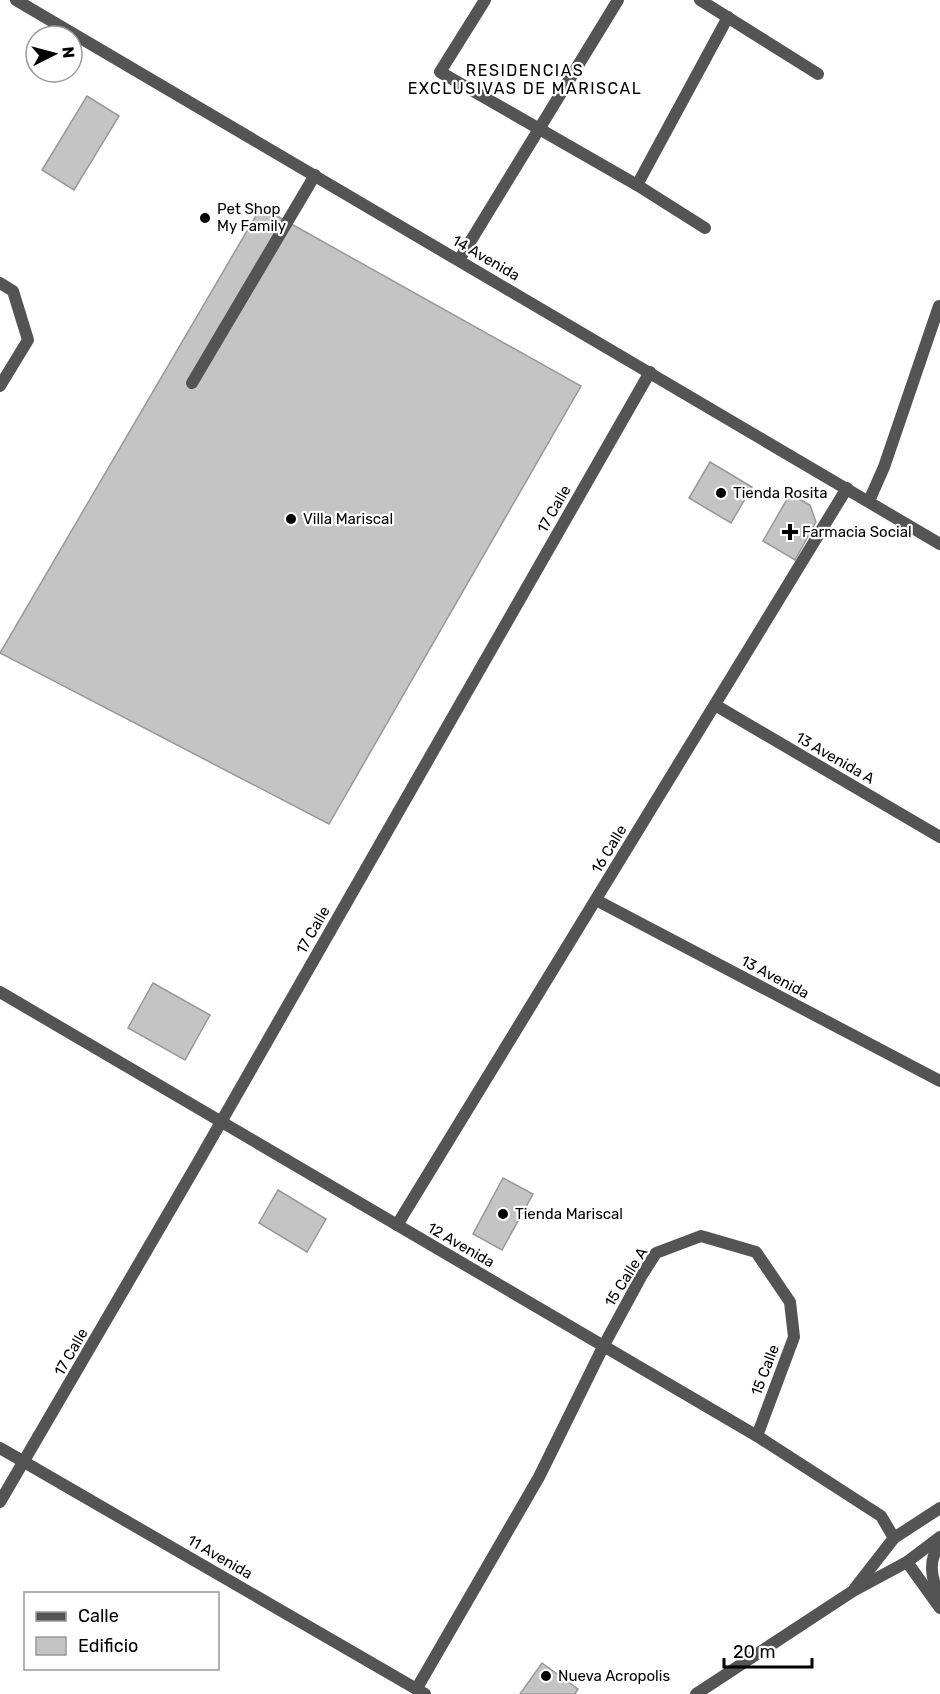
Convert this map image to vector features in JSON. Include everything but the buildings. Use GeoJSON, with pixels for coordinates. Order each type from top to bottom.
{"type":"FeatureCollection","features":[{"type":"Feature","properties":{"kind":"street","name":"14 Avenida"},"geometry":{"type":"LineString","coordinates":[[16,0],[940,544]]}},
{"type":"Feature","properties":{"kind":"street"},"geometry":{"type":"LineString","coordinates":[[485,0],[440,72],[637,185],[705,228]]}},
{"type":"Feature","properties":{"kind":"street"},"geometry":{"type":"LineString","coordinates":[[459,260],[618,0]]}},
{"type":"Feature","properties":{"kind":"street"},"geometry":{"type":"LineString","coordinates":[[700,0],[818,74]]}},
{"type":"Feature","properties":{"kind":"street"},"geometry":{"type":"LineString","coordinates":[[637,185],[728,17]]}},
{"type":"Feature","properties":{"kind":"street"},"geometry":{"type":"LineString","coordinates":[[192,382],[315,175]]}},
{"type":"Feature","properties":{"kind":"street"},"geometry":{"type":"LineString","coordinates":[[0,283],[13,291],[28,340],[0,386]]}},
{"type":"Feature","properties":{"kind":"street"},"geometry":{"type":"LineString","coordinates":[[870,501],[884,467],[939,306]]}},
{"type":"Feature","properties":{"kind":"street","name":"17 Calle"},"geometry":{"type":"LineString","coordinates":[[0,1502],[221,1122],[650,372]]}},
{"type":"Feature","properties":{"kind":"street","name":"16 Calle"},"geometry":{"type":"LineString","coordinates":[[397,1225],[847,488]]}},
{"type":"Feature","properties":{"kind":"street","name":"13 Avenida A"},"geometry":{"type":"LineString","coordinates":[[715,705],[940,837]]}},
{"type":"Feature","properties":{"kind":"street","name":"13 Avenida"},"geometry":{"type":"LineString","coordinates":[[596,900],[940,1081]]}},
{"type":"Feature","properties":{"kind":"street","name":"12 Avenida"},"geometry":{"type":"LineString","coordinates":[[0,992],[757,1436],[881,1516],[894,1538]]}},
{"type":"Feature","properties":{"kind":"street","name":"15 Calle A"},"geometry":{"type":"LineString","coordinates":[[421,1691],[539,1477],[604,1345],[656,1253],[701,1236],[756,1252]]}},
{"type":"Feature","properties":{"kind":"street","name":"15 Calle"},"geometry":{"type":"LineString","coordinates":[[756,1252],[790,1302],[794,1337],[757,1436]]}},
{"type":"Feature","properties":{"kind":"street","name":"11 Avenida"},"geometry":{"type":"LineString","coordinates":[[0,1448],[421,1691]]}},
{"type":"Feature","properties":{"kind":"street"},"geometry":{"type":"LineString","coordinates":[[853,1591],[894,1538],[940,1508]]}},
{"type":"Feature","properties":{"kind":"street"},"geometry":{"type":"LineString","coordinates":[[696,1694],[853,1591],[907,1562],[940,1537]]}},
{"type":"Feature","properties":{"kind":"street"},"geometry":{"type":"LineString","coordinates":[[940,1545],[932,1563],[933,1578],[940,1597]]}},
{"type":"Feature","properties":{"kind":"street"},"geometry":{"type":"LineString","coordinates":[[907,1562],[940,1608]]}},
{"type":"Feature","properties":{"kind":"place","name":"Pet Shop My Family"},"geometry":{"type":"Point","coordinates":[205,218]}},
{"type":"Feature","properties":{"kind":"place","name":"Tienda Rosita"},"geometry":{"type":"Point","coordinates":[721,493]}},
{"type":"Feature","properties":{"kind":"place","name":"Villa Mariscal"},"geometry":{"type":"Point","coordinates":[291,519]}},
{"type":"Feature","properties":{"kind":"place","name":"Farmacia Social"},"geometry":{"type":"Point","coordinates":[790,532]}},
{"type":"Feature","properties":{"kind":"place","name":"Tienda Mariscal"},"geometry":{"type":"Point","coordinates":[503,1214]}},
{"type":"Feature","properties":{"kind":"place","name":"Nueva Acropolis"},"geometry":{"type":"Point","coordinates":[546,1676]}},
{"type":"Feature","properties":{"kind":"district","name":"RESIDENCIAS EXCLUSIVAS DE MARISCAL"},"geometry":{"type":"Point","coordinates":[525,79]}}]}
